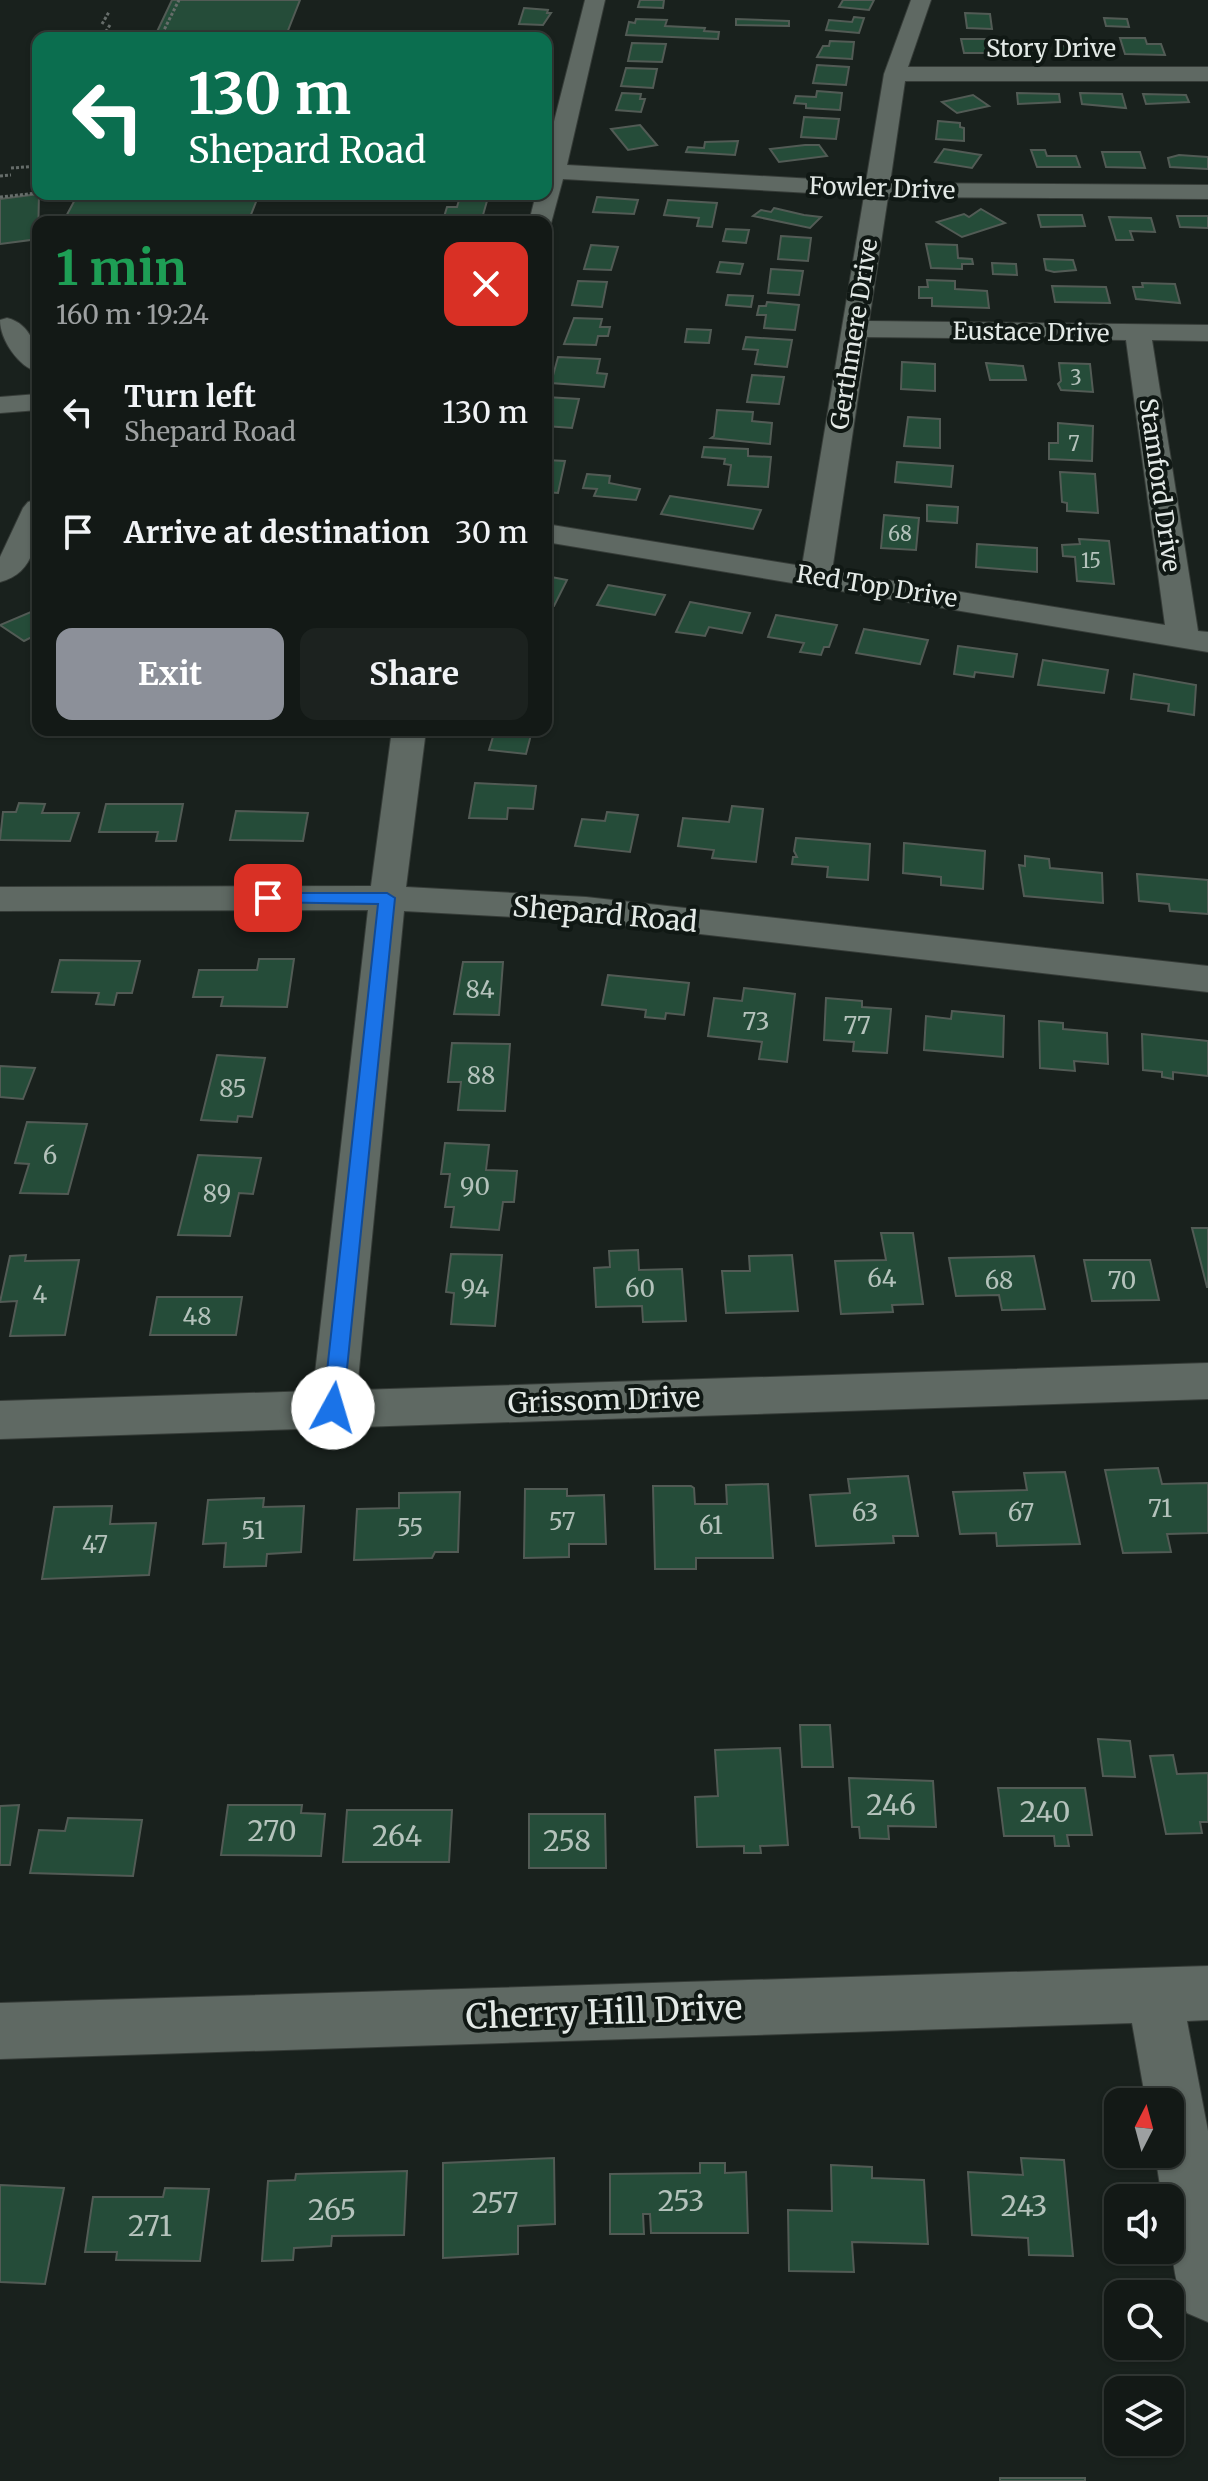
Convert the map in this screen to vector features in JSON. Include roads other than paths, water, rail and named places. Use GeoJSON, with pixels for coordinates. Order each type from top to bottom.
{"type":"FeatureCollection","features":[{"type":"Feature","properties":{"kind":"street"},"geometry":{"type":"LineString","coordinates":[[552,185],[595,0]]}},
{"type":"Feature","properties":{"kind":"street","name":"Gerthmere Drive"},"geometry":{"type":"LineString","coordinates":[[816,576],[895,74],[921,0]]}},
{"type":"Feature","properties":{"kind":"street","name":"Story Drive"},"geometry":{"type":"LineString","coordinates":[[895,74],[1208,74]]}},
{"type":"Feature","properties":{"kind":"street","name":"Fowler Drive"},"geometry":{"type":"LineString","coordinates":[[556,171],[877,190],[1208,192]]}},
{"type":"Feature","properties":{"kind":"street"},"geometry":{"type":"LineString","coordinates":[[7,326],[32,357]]}},
{"type":"Feature","properties":{"kind":"street","name":"Eustace Drive"},"geometry":{"type":"LineString","coordinates":[[854,329],[1208,333]]}},
{"type":"Feature","properties":{"kind":"street","name":"Stamford Drive"},"geometry":{"type":"LineString","coordinates":[[1138,333],[1195,640]]}},
{"type":"Feature","properties":{"kind":"street"},"geometry":{"type":"LineString","coordinates":[[0,405],[32,402]]}},
{"type":"Feature","properties":{"kind":"street"},"geometry":{"type":"LineString","coordinates":[[0,573],[11,566],[32,521]]}},
{"type":"Feature","properties":{"kind":"street","name":"Red Top Drive"},"geometry":{"type":"LineString","coordinates":[[552,534],[1195,640]]}},
{"type":"Feature","properties":{"kind":"street"},"geometry":{"type":"LineString","coordinates":[[333,1408],[387,898],[408,736]]}},
{"type":"Feature","properties":{"kind":"street","name":"Shepard Road"},"geometry":{"type":"LineString","coordinates":[[0,899],[387,898],[586,909],[1208,979]]}},
{"type":"Feature","properties":{"kind":"street","name":"Grissom Drive"},"geometry":{"type":"LineString","coordinates":[[0,1420],[1208,1381]]}},
{"type":"Feature","properties":{"kind":"street"},"geometry":{"type":"LineString","coordinates":[[1181,1994],[1208,2292]]}},
{"type":"Feature","properties":{"kind":"street","name":"Cherry Hill Drive"},"geometry":{"type":"LineString","coordinates":[[0,2031],[1181,1994]]}}]}
